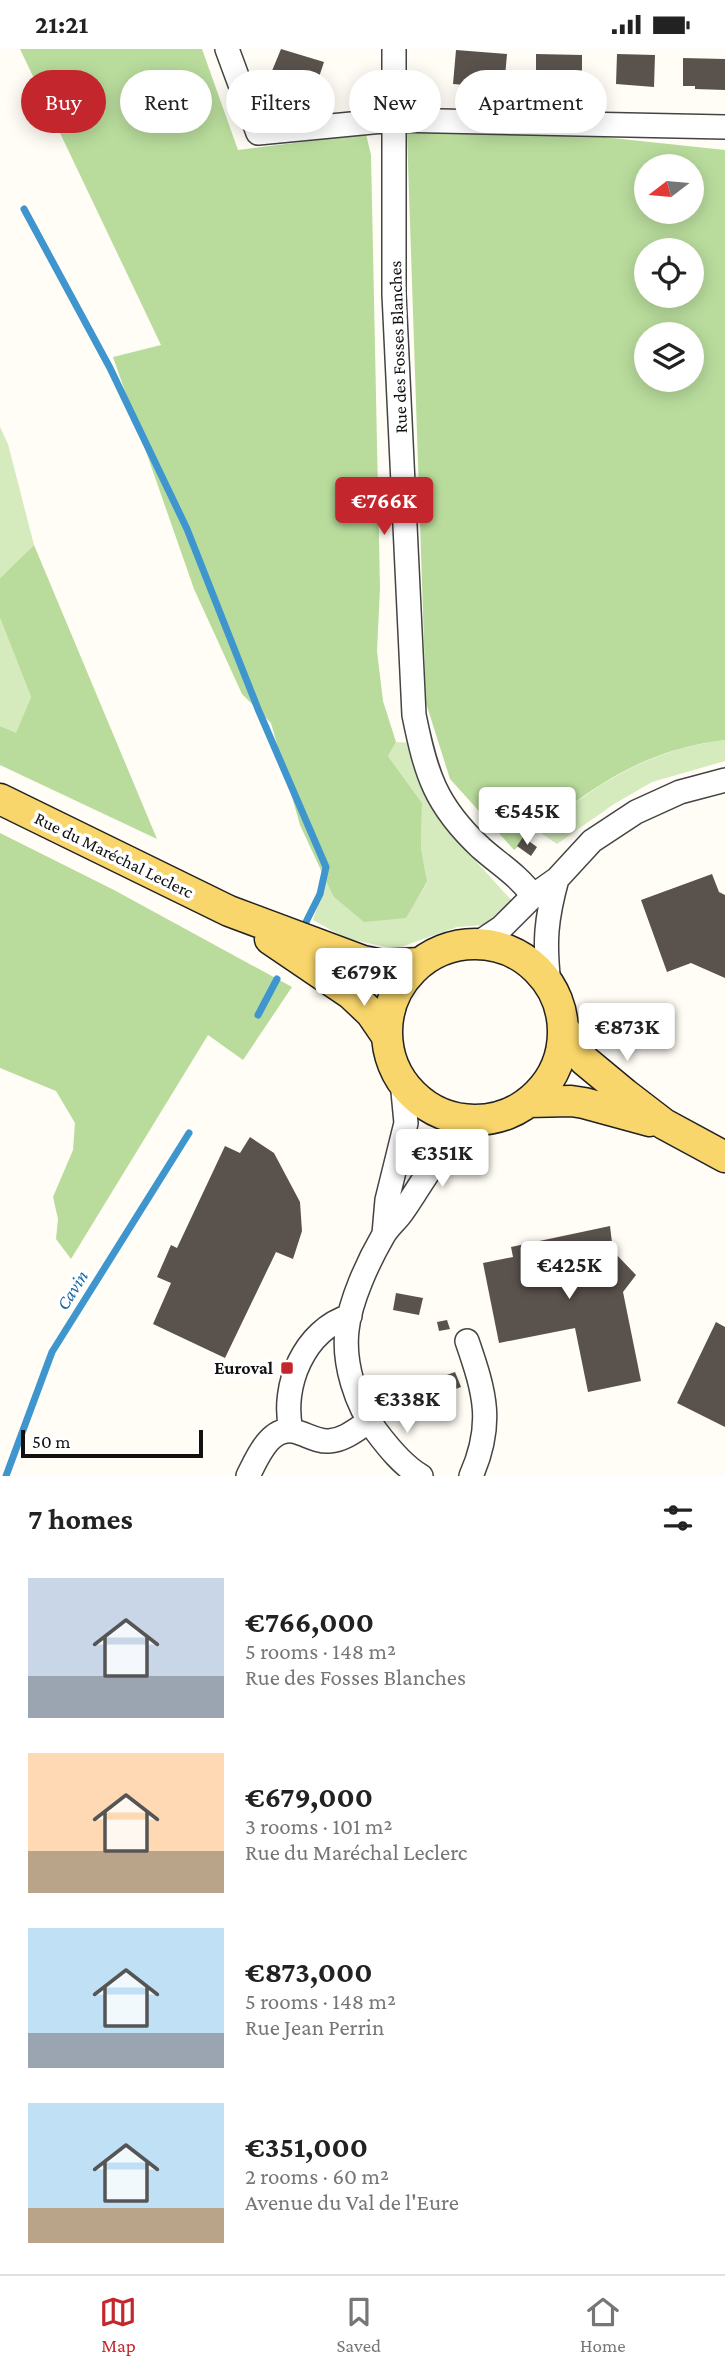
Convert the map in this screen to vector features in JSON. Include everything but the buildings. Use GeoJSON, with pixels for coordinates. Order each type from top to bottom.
{"type":"FeatureCollection","features":[{"type":"Feature","properties":{"kind":"main road","name":"Rue du Maréchal Leclerc"},"geometry":{"type":"LineString","coordinates":[[0,799],[229,911],[363,961],[382,965],[420,963]]}},
{"type":"Feature","properties":{"kind":"main road","name":"Rue du Maréchal Leclerc"},"geometry":{"type":"LineString","coordinates":[[229,911],[351,995],[371,1013],[386,1035]]}},
{"type":"Feature","properties":{"kind":"main road"},"geometry":{"type":"LineString","coordinates":[[478,943],[514,951],[539,969],[549,984],[556,995],[563,1027],[562,1050],[552,1076],[534,1098],[510,1114],[483,1121],[454,1119],[428,1108],[407,1089],[392,1065],[386,1035],[390,1005],[404,978],[426,957],[454,944],[478,943]]}},
{"type":"Feature","properties":{"kind":"main road"},"geometry":{"type":"LineString","coordinates":[[563,1027],[584,1060],[664,1124],[725,1157]]}},
{"type":"Feature","properties":{"kind":"main road"},"geometry":{"type":"LineString","coordinates":[[527,1102],[584,1103],[664,1124]]}},
{"type":"Feature","properties":{"kind":"street"},"geometry":{"type":"LineString","coordinates":[[227,49],[258,133],[349,124]]}},
{"type":"Feature","properties":{"kind":"street","name":"Rue des Fosses Blanches"},"geometry":{"type":"LineString","coordinates":[[394,49],[394,70]]}},
{"type":"Feature","properties":{"kind":"street"},"geometry":{"type":"LineString","coordinates":[[441,121],[725,127]]}},
{"type":"Feature","properties":{"kind":"street","name":"Rue des Fosses Blanches"},"geometry":{"type":"LineString","coordinates":[[393,133],[394,294],[414,715],[424,764],[442,806],[480,847],[513,874],[533,896]]}},
{"type":"Feature","properties":{"kind":"street"},"geometry":{"type":"LineString","coordinates":[[478,943],[502,927],[533,896],[557,879],[592,841],[636,812],[680,792],[725,780]]}},
{"type":"Feature","properties":{"kind":"street"},"geometry":{"type":"LineString","coordinates":[[549,984],[545,943],[549,910],[557,879]]}},
{"type":"Feature","properties":{"kind":"street"},"geometry":{"type":"LineString","coordinates":[[384,1234],[387,1200],[406,1123],[402,1081]]}},
{"type":"Feature","properties":{"kind":"street"},"geometry":{"type":"LineString","coordinates":[[421,1476],[386,1445],[368,1422],[351,1373],[346,1332],[366,1270],[384,1234],[403,1211],[430,1166],[466,1129],[483,1121]]}},
{"type":"Feature","properties":{"kind":"street"},"geometry":{"type":"LineString","coordinates":[[291,1430],[288,1402],[300,1359],[323,1330],[350,1316]]}},
{"type":"Feature","properties":{"kind":"street"},"geometry":{"type":"LineString","coordinates":[[467,1341],[479,1375],[486,1417],[482,1451],[471,1476]]}},
{"type":"Feature","properties":{"kind":"street"},"geometry":{"type":"LineString","coordinates":[[248,1476],[261,1448],[280,1432],[291,1430],[325,1441],[341,1439],[368,1422]]}},
{"type":"Feature","properties":{"kind":"green space"},"geometry":{"type":"Polygon","coordinates":[[[20,49],[202,49],[209,70],[120,70],[120,133],[212,133],[212,77],[226,116],[226,133],[232,133],[238,150],[366,134],[371,155],[380,588],[377,651],[383,701],[396,742],[388,756],[422,803],[421,848],[427,882],[406,918],[364,922],[333,896],[300,825],[271,723],[242,694],[194,589],[113,357],[161,345],[60,133],[106,133],[106,70],[30,70],[20,49]]]}},
{"type":"Feature","properties":{"kind":"green space"},"geometry":{"type":"Polygon","coordinates":[[[407,133],[565,133],[725,150],[725,740],[663,754],[636,765],[587,794],[514,850],[450,779],[426,703],[407,133]]]}},
{"type":"Feature","properties":{"kind":"green space"},"geometry":{"type":"Polygon","coordinates":[[[0,427],[8,444],[34,545],[0,578],[0,427]]]}},
{"type":"Feature","properties":{"kind":"green space"},"geometry":{"type":"Polygon","coordinates":[[[34,545],[157,839],[0,765],[0,726],[16,733],[31,697],[0,618],[0,578],[34,545]]]}},
{"type":"Feature","properties":{"kind":"green space"},"geometry":{"type":"Polygon","coordinates":[[[0,618],[31,697],[16,734],[0,726],[0,618]]]}},
{"type":"Feature","properties":{"kind":"green space"},"geometry":{"type":"Polygon","coordinates":[[[725,740],[725,761],[652,782],[614,804],[557,844],[538,831],[582,798],[625,771],[671,752],[725,740]]]}},
{"type":"Feature","properties":{"kind":"green space"},"geometry":{"type":"Polygon","coordinates":[[[396,742],[412,743],[428,796],[443,825],[512,901],[484,925],[457,927],[395,949],[345,938],[313,920],[326,881],[333,896],[405,918],[427,883],[421,848],[422,803],[388,756],[396,742]]]}},
{"type":"Feature","properties":{"kind":"green space"},"geometry":{"type":"Polygon","coordinates":[[[0,833],[114,890],[292,987],[243,1060],[208,1035],[71,1259],[56,1239],[58,1219],[53,1197],[73,1150],[75,1123],[56,1091],[0,1068],[0,833]]]}},
{"type":"Feature","properties":{"kind":"waterway"},"geometry":{"type":"LineString","coordinates":[[24,209],[110,368],[187,529],[258,709],[326,867],[320,894],[306,922]]}},
{"type":"Feature","properties":{"kind":"waterway","name":"Cavin"},"geometry":{"type":"LineString","coordinates":[[258,1015],[277,979]]}},
{"type":"Feature","properties":{"kind":"waterway","name":"Cavin"},"geometry":{"type":"LineString","coordinates":[[6,1476],[52,1352],[189,1133]]}},
{"type":"Feature","properties":{"kind":"place","name":"Euroval"},"geometry":{"type":"Point","coordinates":[287,1368]}}]}
